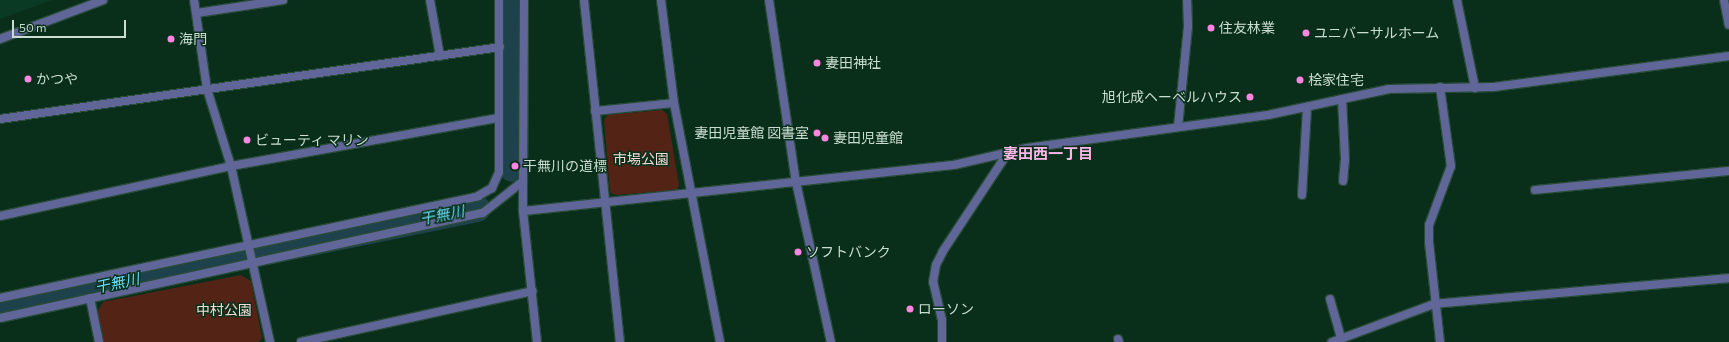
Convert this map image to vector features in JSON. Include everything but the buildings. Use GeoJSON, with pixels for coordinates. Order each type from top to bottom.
{"type":"FeatureCollection","features":[{"type":"Feature","properties":{"kind":"street"},"geometry":{"type":"LineString","coordinates":[[0,39],[103,0]]}},
{"type":"Feature","properties":{"kind":"street"},"geometry":{"type":"LineString","coordinates":[[194,0],[207,89],[231,166],[270,342]]}},
{"type":"Feature","properties":{"kind":"street"},"geometry":{"type":"LineString","coordinates":[[197,13],[283,0]]}},
{"type":"Feature","properties":{"kind":"street"},"geometry":{"type":"LineString","coordinates":[[430,0],[440,56]]}},
{"type":"Feature","properties":{"kind":"street"},"geometry":{"type":"LineString","coordinates":[[0,298],[478,196],[492,188],[499,172],[500,0]]}},
{"type":"Feature","properties":{"kind":"street"},"geometry":{"type":"LineString","coordinates":[[524,0],[523,212],[537,342]]}},
{"type":"Feature","properties":{"kind":"street"},"geometry":{"type":"LineString","coordinates":[[584,0],[604,203],[620,342]]}},
{"type":"Feature","properties":{"kind":"street"},"geometry":{"type":"LineString","coordinates":[[661,0],[674,103],[720,342]]}},
{"type":"Feature","properties":{"kind":"street"},"geometry":{"type":"LineString","coordinates":[[769,0],[796,182],[831,342]]}},
{"type":"Feature","properties":{"kind":"street"},"geometry":{"type":"LineString","coordinates":[[1178,127],[1188,26],[1187,0]]}},
{"type":"Feature","properties":{"kind":"street"},"geometry":{"type":"LineString","coordinates":[[1457,0],[1475,88]]}},
{"type":"Feature","properties":{"kind":"street"},"geometry":{"type":"LineString","coordinates":[[1724,0],[1729,25]]}},
{"type":"Feature","properties":{"kind":"street"},"geometry":{"type":"LineString","coordinates":[[0,119],[500,47]]}},
{"type":"Feature","properties":{"kind":"street"},"geometry":{"type":"LineString","coordinates":[[523,212],[954,165],[1007,154],[1027,148],[1307,108],[1389,89],[1440,87],[1475,88],[1729,56]]}},
{"type":"Feature","properties":{"kind":"street"},"geometry":{"type":"LineString","coordinates":[[1440,87],[1450,166],[1429,225],[1434,304],[1440,342]]}},
{"type":"Feature","properties":{"kind":"street"},"geometry":{"type":"LineString","coordinates":[[1342,99],[1345,159],[1343,181]]}},
{"type":"Feature","properties":{"kind":"street"},"geometry":{"type":"LineString","coordinates":[[595,111],[674,103]]}},
{"type":"Feature","properties":{"kind":"street"},"geometry":{"type":"LineString","coordinates":[[1302,194],[1307,108]]}},
{"type":"Feature","properties":{"kind":"street"},"geometry":{"type":"LineString","coordinates":[[0,216],[231,166],[500,118]]}},
{"type":"Feature","properties":{"kind":"street"},"geometry":{"type":"LineString","coordinates":[[942,342],[942,320],[933,282],[936,265],[943,251],[1007,154]]}},
{"type":"Feature","properties":{"kind":"street"},"geometry":{"type":"LineString","coordinates":[[1535,190],[1729,171]]}},
{"type":"Feature","properties":{"kind":"street"},"geometry":{"type":"LineString","coordinates":[[0,318],[253,265],[483,213],[522,182]]}},
{"type":"Feature","properties":{"kind":"street"},"geometry":{"type":"LineString","coordinates":[[492,188],[500,200]]}},
{"type":"Feature","properties":{"kind":"street"},"geometry":{"type":"LineString","coordinates":[[1332,342],[1434,304],[1729,278]]}},
{"type":"Feature","properties":{"kind":"street"},"geometry":{"type":"LineString","coordinates":[[301,342],[532,291]]}},
{"type":"Feature","properties":{"kind":"street"},"geometry":{"type":"LineString","coordinates":[[90,298],[99,342]]}},
{"type":"Feature","properties":{"kind":"street"},"geometry":{"type":"LineString","coordinates":[[1330,299],[1341,338]]}},
{"type":"Feature","properties":{"kind":"shaded area"},"geometry":{"type":"Polygon","coordinates":[[[0,0],[52,0],[0,19],[0,0]]]}},
{"type":"Feature","properties":{"kind":"green space","name":"市場公園"},"geometry":{"type":"Polygon","coordinates":[[[662,110],[667,114],[679,185],[677,190],[615,195],[610,192],[604,121],[607,115],[662,110]]]}},
{"type":"Feature","properties":{"kind":"green space","name":"中村公園"},"geometry":{"type":"Polygon","coordinates":[[[241,275],[251,281],[262,338],[259,342],[103,342],[98,311],[103,302],[241,275]]]}},
{"type":"Feature","properties":{"kind":"waterway","name":"干無川"},"geometry":{"type":"LineString","coordinates":[[512,168],[513,0]]}},
{"type":"Feature","properties":{"kind":"waterway","name":"干無川"},"geometry":{"type":"LineString","coordinates":[[266,251],[477,208]]}},
{"type":"Feature","properties":{"kind":"waterway","name":"干無川"},"geometry":{"type":"LineString","coordinates":[[0,309],[235,257]]}},
{"type":"Feature","properties":{"kind":"place","name":"住友林業"},"geometry":{"type":"Point","coordinates":[1211,28]}},
{"type":"Feature","properties":{"kind":"place","name":"ユニバーサルホーム"},"geometry":{"type":"Point","coordinates":[1306,33]}},
{"type":"Feature","properties":{"kind":"place","name":"海門"},"geometry":{"type":"Point","coordinates":[171,39]}},
{"type":"Feature","properties":{"kind":"place","name":"妻田神社"},"geometry":{"type":"Point","coordinates":[817,63]}},
{"type":"Feature","properties":{"kind":"place","name":"かつや"},"geometry":{"type":"Point","coordinates":[28,79]}},
{"type":"Feature","properties":{"kind":"place","name":"桧家住宅"},"geometry":{"type":"Point","coordinates":[1300,80]}},
{"type":"Feature","properties":{"kind":"place","name":"旭化成ヘーベルハウス"},"geometry":{"type":"Point","coordinates":[1250,97]}},
{"type":"Feature","properties":{"kind":"place","name":"妻田児童館 図書室"},"geometry":{"type":"Point","coordinates":[817,133]}},
{"type":"Feature","properties":{"kind":"place","name":"妻田児童館"},"geometry":{"type":"Point","coordinates":[825,138]}},
{"type":"Feature","properties":{"kind":"place","name":"ビューティ マリン"},"geometry":{"type":"Point","coordinates":[247,140]}},
{"type":"Feature","properties":{"kind":"place","name":"干無川の道標"},"geometry":{"type":"Point","coordinates":[515,166]}},
{"type":"Feature","properties":{"kind":"place","name":"ソフトバンク"},"geometry":{"type":"Point","coordinates":[798,252]}},
{"type":"Feature","properties":{"kind":"place","name":"ローソン"},"geometry":{"type":"Point","coordinates":[910,309]}},
{"type":"Feature","properties":{"kind":"district","name":"妻田西一丁目"},"geometry":{"type":"Point","coordinates":[1048,154]}}]}
